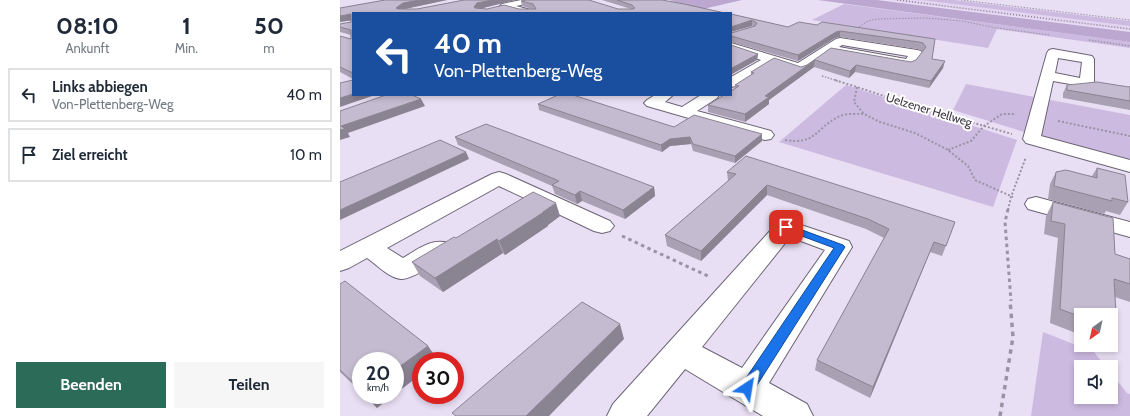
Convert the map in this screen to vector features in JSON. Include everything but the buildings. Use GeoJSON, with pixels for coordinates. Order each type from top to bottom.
{"type":"FeatureCollection","features":[{"type":"Feature","properties":{"kind":"street"},"geometry":{"type":"LineString","coordinates":[[526,12],[501,7],[532,0]]}},
{"type":"Feature","properties":{"kind":"street"},"geometry":{"type":"LineString","coordinates":[[732,46],[800,68],[828,49],[840,41],[917,54],[909,63],[828,49]]}},
{"type":"Feature","properties":{"kind":"street"},"geometry":{"type":"LineString","coordinates":[[1087,83],[1093,55],[1053,53],[1032,139],[1130,166]]}},
{"type":"Feature","properties":{"kind":"street"},"geometry":{"type":"LineString","coordinates":[[733,81],[771,59]]}},
{"type":"Feature","properties":{"kind":"street"},"geometry":{"type":"LineString","coordinates":[[1047,76],[1102,85]]}},
{"type":"Feature","properties":{"kind":"street"},"geometry":{"type":"LineString","coordinates":[[664,96],[652,102],[765,135]]}},
{"type":"Feature","properties":{"kind":"street"},"geometry":{"type":"LineString","coordinates":[[684,112],[710,96]]}},
{"type":"Feature","properties":{"kind":"street"},"geometry":{"type":"LineString","coordinates":[[340,262],[499,178],[602,226]]}},
{"type":"Feature","properties":{"kind":"street"},"geometry":{"type":"LineString","coordinates":[[512,206],[533,194]]}},
{"type":"Feature","properties":{"kind":"street"},"geometry":{"type":"LineString","coordinates":[[1036,204],[1130,230]]}},
{"type":"Feature","properties":{"kind":"street"},"geometry":{"type":"LineString","coordinates":[[625,416],[786,227],[840,247],[747,388]]}},
{"type":"Feature","properties":{"kind":"street"},"geometry":{"type":"LineString","coordinates":[[368,247],[402,270],[457,238]]}},
{"type":"Feature","properties":{"kind":"street"},"geometry":{"type":"LineString","coordinates":[[681,351],[795,416]]}},
{"type":"Feature","properties":{"kind":"path"},"geometry":{"type":"LineString","coordinates":[[961,0],[1130,20]]}},
{"type":"Feature","properties":{"kind":"path"},"geometry":{"type":"LineString","coordinates":[[860,26],[868,21],[877,19],[926,18],[956,20],[1054,35]]}},
{"type":"Feature","properties":{"kind":"path"},"geometry":{"type":"LineString","coordinates":[[1084,39],[1130,46]]}},
{"type":"Feature","properties":{"kind":"path","name":"Uelzener Hellweg"},"geometry":{"type":"LineString","coordinates":[[800,68],[915,106],[1032,139]]}},
{"type":"Feature","properties":{"kind":"path"},"geometry":{"type":"LineString","coordinates":[[857,87],[854,102],[864,114],[880,122],[914,133],[948,150],[968,166],[976,180],[1011,197]]}},
{"type":"Feature","properties":{"kind":"path"},"geometry":{"type":"LineString","coordinates":[[765,135],[793,142],[808,140],[838,116],[864,114]]}},
{"type":"Feature","properties":{"kind":"path"},"geometry":{"type":"LineString","coordinates":[[1000,416],[1013,337],[1005,222],[1011,197],[1032,139]]}},
{"type":"Feature","properties":{"kind":"path"},"geometry":{"type":"LineString","coordinates":[[602,226],[734,288]]}},
{"type":"Feature","properties":{"kind":"shaded area"},"geometry":{"type":"Polygon","coordinates":[[[669,0],[742,0],[699,10],[669,0]]]}},
{"type":"Feature","properties":{"kind":"shaded area"},"geometry":{"type":"Polygon","coordinates":[[[818,0],[877,0],[1130,32],[1130,42],[818,0]]]}},
{"type":"Feature","properties":{"kind":"shaded area"},"geometry":{"type":"Polygon","coordinates":[[[887,0],[922,0],[1130,26],[1130,31],[887,0]]]}},
{"type":"Feature","properties":{"kind":"shaded area"},"geometry":{"type":"Polygon","coordinates":[[[922,0],[954,0],[1130,21],[1130,26],[922,0]]]}},
{"type":"Feature","properties":{"kind":"shaded area"},"geometry":{"type":"Polygon","coordinates":[[[844,4],[1130,42],[1130,48],[997,29],[988,48],[812,20],[844,4]]]}},
{"type":"Feature","properties":{"kind":"shaded area"},"geometry":{"type":"Polygon","coordinates":[[[966,84],[1130,115],[1130,160],[1047,139],[953,110],[966,84]]]}},
{"type":"Feature","properties":{"kind":"shaded area"},"geometry":{"type":"Polygon","coordinates":[[[846,85],[1017,140],[993,207],[779,142],[846,85]]]}},
{"type":"Feature","properties":{"kind":"shaded area"},"geometry":{"type":"Polygon","coordinates":[[[1043,332],[1074,344],[1074,352],[1094,352],[1100,360],[1074,360],[1074,404],[1118,404],[1118,382],[1127,393],[1130,394],[1130,416],[1031,416],[1043,332]]]}},
{"type":"Feature","properties":{"kind":"railway"},"geometry":{"type":"LineString","coordinates":[[897,0],[1130,29]]}},
{"type":"Feature","properties":{"kind":"route"},"geometry":{"type":"LineString","coordinates":[[747,388],[840,247],[786,227]]}}]}
